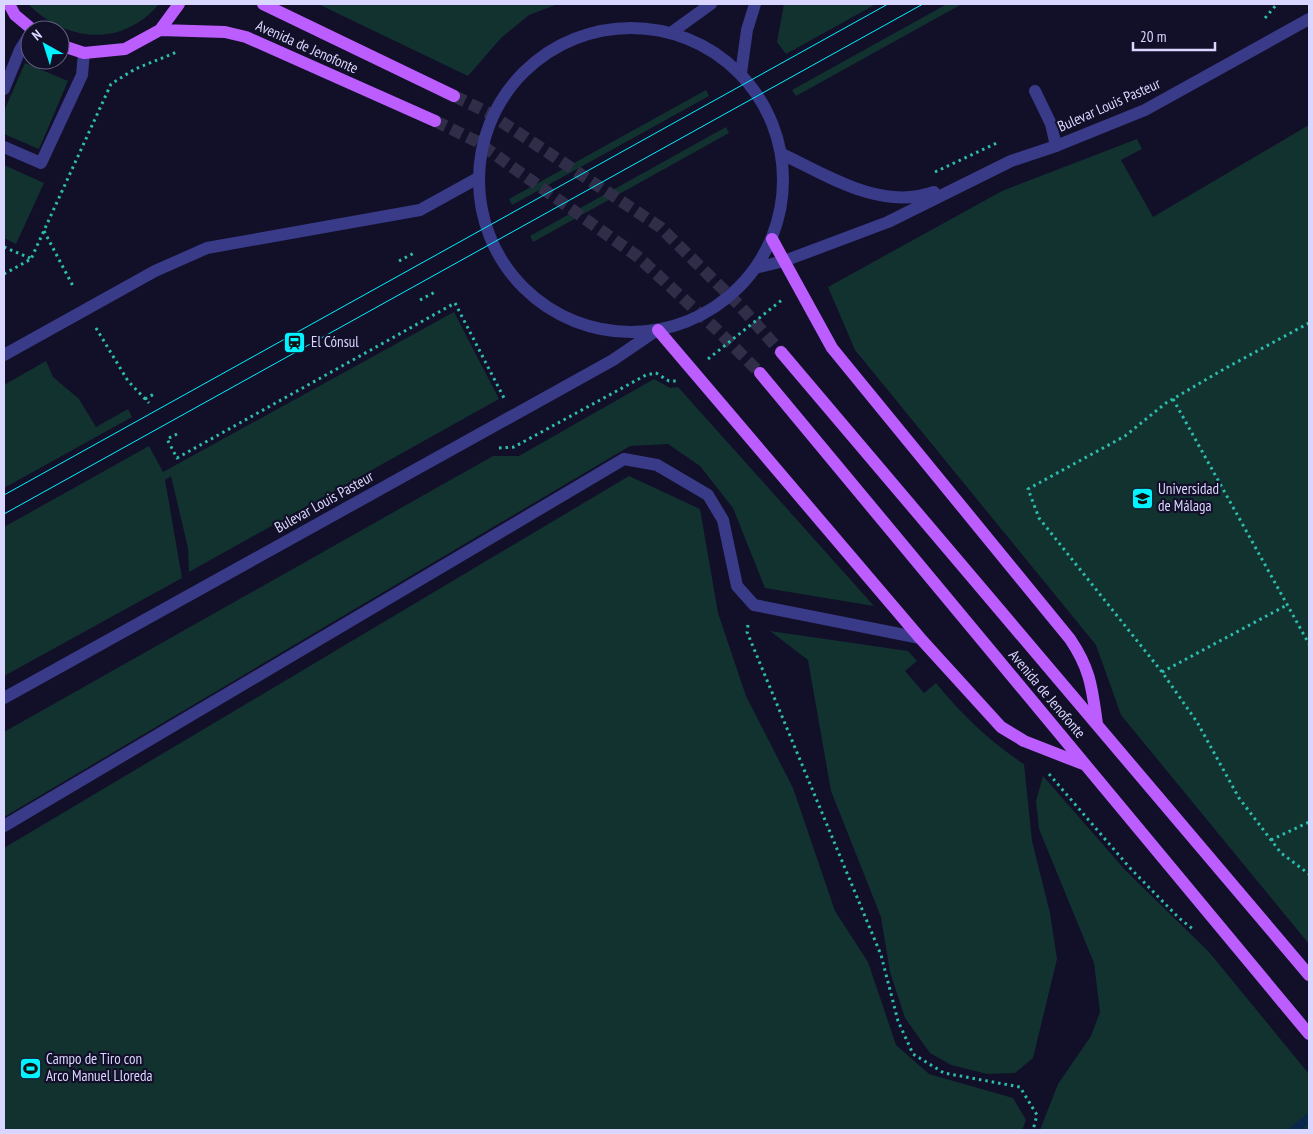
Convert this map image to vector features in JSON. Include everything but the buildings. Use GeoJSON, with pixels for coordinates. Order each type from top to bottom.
{"type":"FeatureCollection","features":[{"type":"Feature","properties":{"kind":"main road"},"geometry":{"type":"LineString","coordinates":[[9,4],[15,15],[21,20]]}},
{"type":"Feature","properties":{"kind":"main road"},"geometry":{"type":"LineString","coordinates":[[70,48],[84,53],[124,49],[160,30],[179,4]]}},
{"type":"Feature","properties":{"kind":"main road","name":"Avenida de Jenofonte"},"geometry":{"type":"LineString","coordinates":[[263,4],[454,96]]}},
{"type":"Feature","properties":{"kind":"main road","name":"Avenida de Jenofonte"},"geometry":{"type":"LineString","coordinates":[[160,30],[225,32],[246,37],[435,122]]}},
{"type":"Feature","properties":{"kind":"main road"},"geometry":{"type":"LineString","coordinates":[[772,239],[832,348],[1070,639],[1089,672],[1096,724]]}},
{"type":"Feature","properties":{"kind":"main road"},"geometry":{"type":"LineString","coordinates":[[658,330],[920,638],[1001,726],[1024,741],[1085,764]]}},
{"type":"Feature","properties":{"kind":"main road","name":"Avenida de Jenofonte"},"geometry":{"type":"LineString","coordinates":[[781,352],[1309,975]]}},
{"type":"Feature","properties":{"kind":"main road","name":"Avenida de Jenofonte"},"geometry":{"type":"LineString","coordinates":[[760,374],[1309,1034]]}},
{"type":"Feature","properties":{"kind":"street"},"geometry":{"type":"LineString","coordinates":[[672,32],[711,4]]}},
{"type":"Feature","properties":{"kind":"street"},"geometry":{"type":"LineString","coordinates":[[741,72],[747,30],[755,4]]}},
{"type":"Feature","properties":{"kind":"street","name":"Bulevar Louis Pasteur"},"geometry":{"type":"LineString","coordinates":[[755,268],[784,261],[888,222],[969,180],[1011,161],[1056,146],[1145,110],[1309,19]]}},
{"type":"Feature","properties":{"kind":"street"},"geometry":{"type":"LineString","coordinates":[[626,27],[672,32],[709,48],[741,72],[770,114],[782,154],[784,183],[780,212],[772,239],[755,268],[728,297],[695,318],[658,330],[606,330],[570,320],[538,301],[511,275],[491,244],[479,203],[478,178],[486,132],[502,99],[507,91],[539,57],[580,36],[626,27]]}},
{"type":"Feature","properties":{"kind":"street"},"geometry":{"type":"LineString","coordinates":[[4,89],[20,50]]}},
{"type":"Feature","properties":{"kind":"street"},"geometry":{"type":"LineString","coordinates":[[4,147],[41,163],[82,75],[84,53]]}},
{"type":"Feature","properties":{"kind":"street"},"geometry":{"type":"LineString","coordinates":[[1035,90],[1051,124],[1056,146]]}},
{"type":"Feature","properties":{"kind":"street","name":"Bulevar Louis Pasteur"},"geometry":{"type":"LineString","coordinates":[[782,154],[849,187],[887,197],[904,199],[930,194],[969,180]]}},
{"type":"Feature","properties":{"kind":"street"},"geometry":{"type":"LineString","coordinates":[[4,355],[155,271],[207,248],[420,210],[478,178]]}},
{"type":"Feature","properties":{"kind":"street","name":"Bulevar Louis Pasteur"},"geometry":{"type":"LineString","coordinates":[[4,698],[613,360],[658,330]]}},
{"type":"Feature","properties":{"kind":"street"},"geometry":{"type":"LineString","coordinates":[[4,826],[624,459],[657,465],[708,495],[722,520],[737,586],[754,605],[920,638]]}},
{"type":"Feature","properties":{"kind":"path"},"geometry":{"type":"LineString","coordinates":[[4,274],[31,259],[111,84],[135,69],[178,52],[186,51]]}},
{"type":"Feature","properties":{"kind":"path"},"geometry":{"type":"LineString","coordinates":[[43,231],[74,288]]}},
{"type":"Feature","properties":{"kind":"path"},"geometry":{"type":"LineString","coordinates":[[4,247],[31,259]]}},
{"type":"Feature","properties":{"kind":"path"},"geometry":{"type":"LineString","coordinates":[[399,261],[414,253]]}},
{"type":"Feature","properties":{"kind":"path"},"geometry":{"type":"LineString","coordinates":[[420,300],[435,292]]}},
{"type":"Feature","properties":{"kind":"path"},"geometry":{"type":"LineString","coordinates":[[177,434],[167,439],[178,458],[455,303],[506,403]]}},
{"type":"Feature","properties":{"kind":"path"},"geometry":{"type":"LineString","coordinates":[[1309,323],[1174,399],[1125,436],[1028,489],[1039,518],[1162,672],[1197,722],[1239,798],[1281,853],[1309,874]]}},
{"type":"Feature","properties":{"kind":"path"},"geometry":{"type":"LineString","coordinates":[[96,328],[128,381],[149,403]]}},
{"type":"Feature","properties":{"kind":"path"},"geometry":{"type":"LineString","coordinates":[[145,399],[156,393]]}},
{"type":"Feature","properties":{"kind":"path"},"geometry":{"type":"LineString","coordinates":[[1174,399],[1309,644]]}},
{"type":"Feature","properties":{"kind":"path"},"geometry":{"type":"LineString","coordinates":[[754,605],[747,632],[881,955],[898,1022],[913,1054],[944,1073],[1020,1087],[1037,1115],[1032,1130]]}},
{"type":"Feature","properties":{"kind":"path"},"geometry":{"type":"LineString","coordinates":[[1162,672],[1287,605]]}},
{"type":"Feature","properties":{"kind":"path"},"geometry":{"type":"LineString","coordinates":[[1045,771],[1052,776],[1130,868],[1179,918],[1201,936]]}},
{"type":"Feature","properties":{"kind":"path"},"geometry":{"type":"LineString","coordinates":[[1271,840],[1309,822]]}},
{"type":"Feature","properties":{"kind":"green space"},"geometry":{"type":"Polygon","coordinates":[[[28,4],[159,4],[144,18],[128,28],[94,35],[70,30],[70,20],[48,20],[28,4]]]}},
{"type":"Feature","properties":{"kind":"green space"},"geometry":{"type":"Polygon","coordinates":[[[318,4],[558,4],[529,15],[501,38],[468,76],[318,4]]]}},
{"type":"Feature","properties":{"kind":"green space"},"geometry":{"type":"Polygon","coordinates":[[[784,4],[876,4],[786,54],[777,42],[784,4]]]}},
{"type":"Feature","properties":{"kind":"green space"},"geometry":{"type":"Polygon","coordinates":[[[947,4],[962,4],[796,96],[792,90],[947,4]]]}},
{"type":"Feature","properties":{"kind":"green space"},"geometry":{"type":"Polygon","coordinates":[[[22,70],[42,70],[68,81],[39,149],[4,134],[4,111],[22,70]]]}},
{"type":"Feature","properties":{"kind":"green space"},"geometry":{"type":"Polygon","coordinates":[[[706,90],[709,96],[512,205],[509,199],[706,90]]]}},
{"type":"Feature","properties":{"kind":"green space","name":"Universidad de Málaga"},"geometry":{"type":"Polygon","coordinates":[[[1309,125],[1309,944],[1121,715],[1096,645],[855,350],[828,287],[1002,191],[1137,139],[1142,149],[1121,160],[1153,217],[1309,125]]]}},
{"type":"Feature","properties":{"kind":"green space"},"geometry":{"type":"Polygon","coordinates":[[[726,127],[729,133],[533,242],[530,236],[726,127]]]}},
{"type":"Feature","properties":{"kind":"green space"},"geometry":{"type":"Polygon","coordinates":[[[4,165],[44,183],[16,244],[4,238],[4,165]]]}},
{"type":"Feature","properties":{"kind":"green space"},"geometry":{"type":"Polygon","coordinates":[[[454,312],[499,399],[189,572],[188,548],[171,476],[165,480],[182,578],[4,676],[4,527],[149,446],[163,472],[454,312]]]}},
{"type":"Feature","properties":{"kind":"green space"},"geometry":{"type":"Polygon","coordinates":[[[46,361],[53,377],[79,399],[96,427],[128,409],[132,417],[4,488],[4,385],[46,361]]]}},
{"type":"Feature","properties":{"kind":"green space"},"geometry":{"type":"Polygon","coordinates":[[[654,379],[670,388],[678,387],[874,606],[765,588],[733,508],[700,466],[668,444],[630,446],[4,817],[4,732],[493,456],[519,456],[654,379]]]}},
{"type":"Feature","properties":{"kind":"green space"},"geometry":{"type":"Polygon","coordinates":[[[629,476],[700,509],[718,613],[746,696],[793,788],[835,911],[868,962],[896,1045],[929,1074],[1013,1098],[1026,1120],[1022,1130],[4,1130],[4,848],[629,476]]]}},
{"type":"Feature","properties":{"kind":"green space"},"geometry":{"type":"Polygon","coordinates":[[[770,631],[908,651],[917,661],[905,671],[924,693],[936,683],[977,727],[1024,764],[1032,841],[1050,913],[1057,959],[1033,1058],[1015,1073],[987,1074],[951,1065],[930,1053],[905,1018],[890,972],[881,917],[831,791],[808,660],[770,631]]]}},
{"type":"Feature","properties":{"kind":"green space"},"geometry":{"type":"Polygon","coordinates":[[[1043,776],[1126,871],[1209,952],[1309,1074],[1309,1130],[1040,1130],[1058,1084],[1091,1036],[1100,1012],[1094,963],[1039,829],[1036,801],[1043,776]]]}},
{"type":"Feature","properties":{"kind":"waterway"},"geometry":{"type":"LineString","coordinates":[[1294,1130],[1309,1118]]}},
{"type":"Feature","properties":{"kind":"tunnel"},"geometry":{"type":"LineString","coordinates":[[454,96],[487,112],[660,227],[739,305],[781,352]]}},
{"type":"Feature","properties":{"kind":"tunnel"},"geometry":{"type":"LineString","coordinates":[[435,121],[476,141],[637,256],[714,327],[760,373]]}},
{"type":"Feature","properties":{"kind":"tram line"},"geometry":{"type":"LineString","coordinates":[[4,495],[888,4]]}},
{"type":"Feature","properties":{"kind":"tram line"},"geometry":{"type":"LineString","coordinates":[[4,514],[923,4]]}},
{"type":"Feature","properties":{"kind":"place","name":"El Cónsul"},"geometry":{"type":"Point","coordinates":[295,342]}},
{"type":"Feature","properties":{"kind":"place","name":"Universidad de Málaga"},"geometry":{"type":"Point","coordinates":[1142,498]}},
{"type":"Feature","properties":{"kind":"place","name":"Campo de Tiro con Arco Manuel Lloreda"},"geometry":{"type":"Point","coordinates":[30,1068]}}]}
